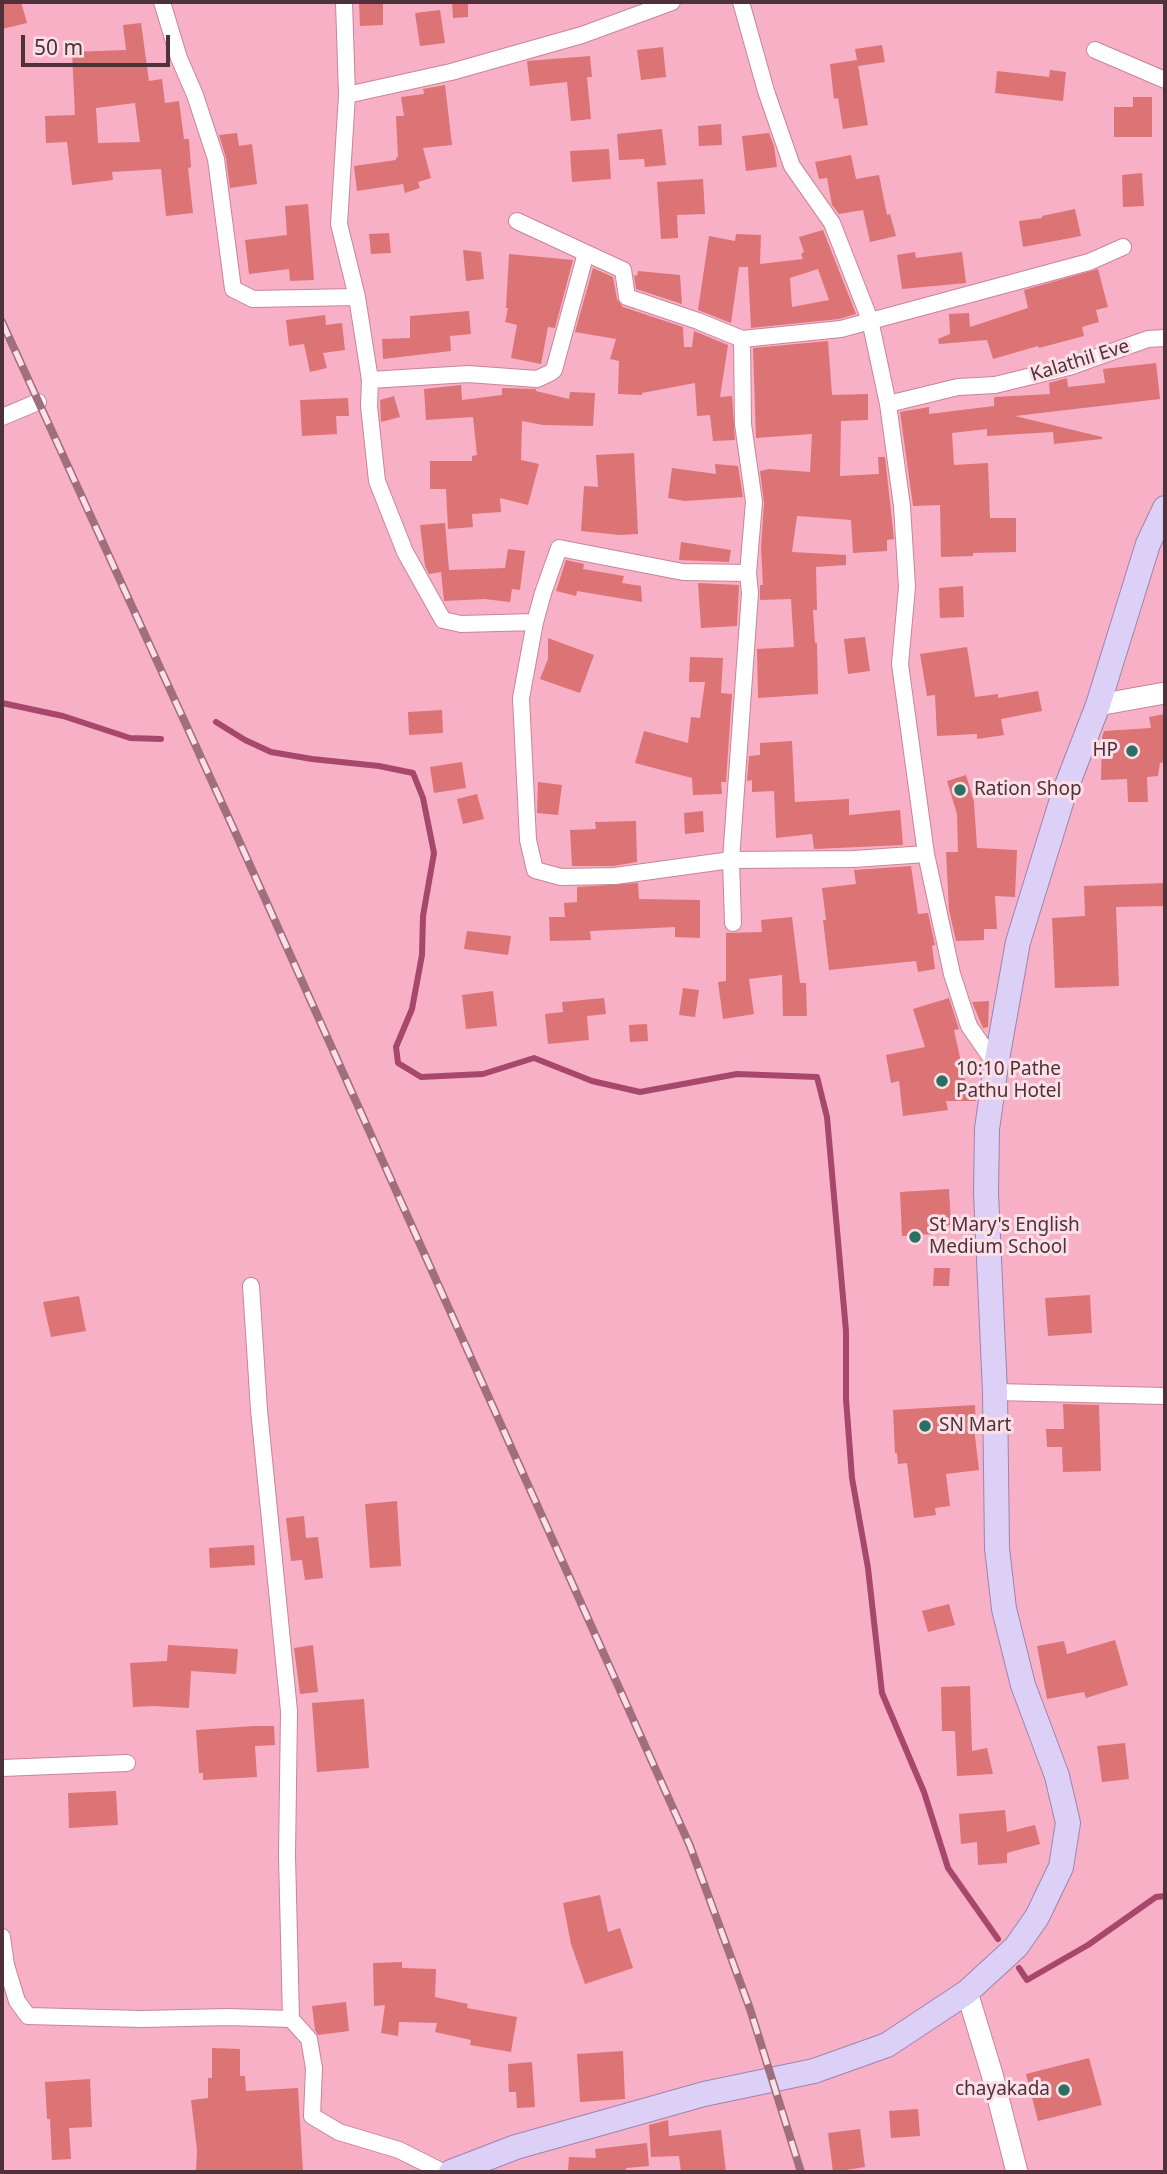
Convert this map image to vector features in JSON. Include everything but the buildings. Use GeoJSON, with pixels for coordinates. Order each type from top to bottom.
{"type":"FeatureCollection","features":[{"type":"Feature","properties":{"kind":"main road"},"geometry":{"type":"LineString","coordinates":[[451,2172],[516,2147],[704,2094],[814,2071],[887,2045],[967,1992],[1016,1947],[1037,1917],[1061,1867],[1068,1823],[1057,1776],[1023,1685],[1004,1608],[996,1548],[995,1392],[986,1193],[987,1129],[1018,942],[1064,793],[1098,705],[1148,544],[1165,508]]}},
{"type":"Feature","properties":{"kind":"street"},"geometry":{"type":"LineString","coordinates":[[162,2],[179,58],[195,95],[216,159],[233,289],[253,299],[357,297]]}},
{"type":"Feature","properties":{"kind":"street"},"geometry":{"type":"LineString","coordinates":[[344,2],[347,95],[339,224],[357,297],[370,380],[369,407],[377,481],[405,552],[443,621],[461,624],[535,622]]}},
{"type":"Feature","properties":{"kind":"street"},"geometry":{"type":"LineString","coordinates":[[347,95],[451,72],[582,35],[672,2]]}},
{"type":"Feature","properties":{"kind":"street"},"geometry":{"type":"LineString","coordinates":[[741,2],[766,91],[792,166],[832,223],[870,320],[888,404],[902,506],[907,587],[900,664],[926,854],[952,974],[969,1026],[996,1065]]}},
{"type":"Feature","properties":{"kind":"street"},"geometry":{"type":"LineString","coordinates":[[1095,50],[1165,80]]}},
{"type":"Feature","properties":{"kind":"street"},"geometry":{"type":"LineString","coordinates":[[517,221],[623,270],[627,297],[742,339],[841,329],[1088,262],[1123,247]]}},
{"type":"Feature","properties":{"kind":"street"},"geometry":{"type":"LineString","coordinates":[[370,380],[468,374],[537,379],[550,373],[554,370],[558,357],[586,253]]}},
{"type":"Feature","properties":{"kind":"street","name":"Kalathil Eve"},"geometry":{"type":"LineString","coordinates":[[888,404],[958,387],[995,386],[1069,367],[1148,339],[1165,338]]}},
{"type":"Feature","properties":{"kind":"street"},"geometry":{"type":"LineString","coordinates":[[733,923],[731,860],[754,502],[743,424],[742,339]]}},
{"type":"Feature","properties":{"kind":"street"},"geometry":{"type":"LineString","coordinates":[[2,417],[38,402]]}},
{"type":"Feature","properties":{"kind":"street"},"geometry":{"type":"LineString","coordinates":[[748,573],[683,572],[559,548],[535,622],[521,698],[528,840],[535,870],[561,877],[614,876],[731,860],[854,859],[926,854]]}},
{"type":"Feature","properties":{"kind":"street"},"geometry":{"type":"LineString","coordinates":[[1098,705],[1165,693]]}},
{"type":"Feature","properties":{"kind":"street"},"geometry":{"type":"LineString","coordinates":[[251,1286],[259,1410],[289,1711],[287,1856],[291,2019],[309,2039],[314,2068],[312,2116],[340,2132],[399,2150],[443,2172]]}},
{"type":"Feature","properties":{"kind":"street"},"geometry":{"type":"LineString","coordinates":[[995,1392],[1165,1396]]}},
{"type":"Feature","properties":{"kind":"street"},"geometry":{"type":"LineString","coordinates":[[2,1769],[127,1762]]}},
{"type":"Feature","properties":{"kind":"street"},"geometry":{"type":"LineString","coordinates":[[2,1937],[6,1965],[17,2001],[28,2016],[291,2019]]}},
{"type":"Feature","properties":{"kind":"street"},"geometry":{"type":"LineString","coordinates":[[967,1992],[992,2074],[1017,2172]]}},
{"type":"Feature","properties":{"kind":"waterway"},"geometry":{"type":"LineString","coordinates":[[2,703],[63,716],[130,738],[161,739]]}},
{"type":"Feature","properties":{"kind":"waterway"},"geometry":{"type":"LineString","coordinates":[[216,722],[271,752],[413,773],[423,798],[434,853],[423,916],[422,955],[412,1009],[396,1047],[398,1063],[421,1077],[483,1074],[534,1058],[592,1081],[640,1092],[737,1074],[817,1077],[827,1117],[846,1331],[846,1399],[852,1478],[868,1568],[882,1693],[924,1792],[948,1868],[998,1939]]}},
{"type":"Feature","properties":{"kind":"waterway"},"geometry":{"type":"LineString","coordinates":[[1019,1968],[1027,1980],[1088,1945],[1156,1897],[1165,1896]]}},
{"type":"Feature","properties":{"kind":"railway"},"geometry":{"type":"LineString","coordinates":[[2,322],[236,834],[690,1846],[750,2009],[801,2172]]}},
{"type":"Feature","properties":{"kind":"place","name":"HP"},"geometry":{"type":"Point","coordinates":[1132,751]}},
{"type":"Feature","properties":{"kind":"place","name":"Ration Shop"},"geometry":{"type":"Point","coordinates":[960,790]}},
{"type":"Feature","properties":{"kind":"place","name":"10:10 Pathe Pathu Hotel"},"geometry":{"type":"Point","coordinates":[942,1081]}},
{"type":"Feature","properties":{"kind":"place","name":"St Mary's English Medium School"},"geometry":{"type":"Point","coordinates":[915,1237]}},
{"type":"Feature","properties":{"kind":"place","name":"SN Mart"},"geometry":{"type":"Point","coordinates":[925,1426]}},
{"type":"Feature","properties":{"kind":"place","name":"chayakada"},"geometry":{"type":"Point","coordinates":[1064,2090]}}]}
